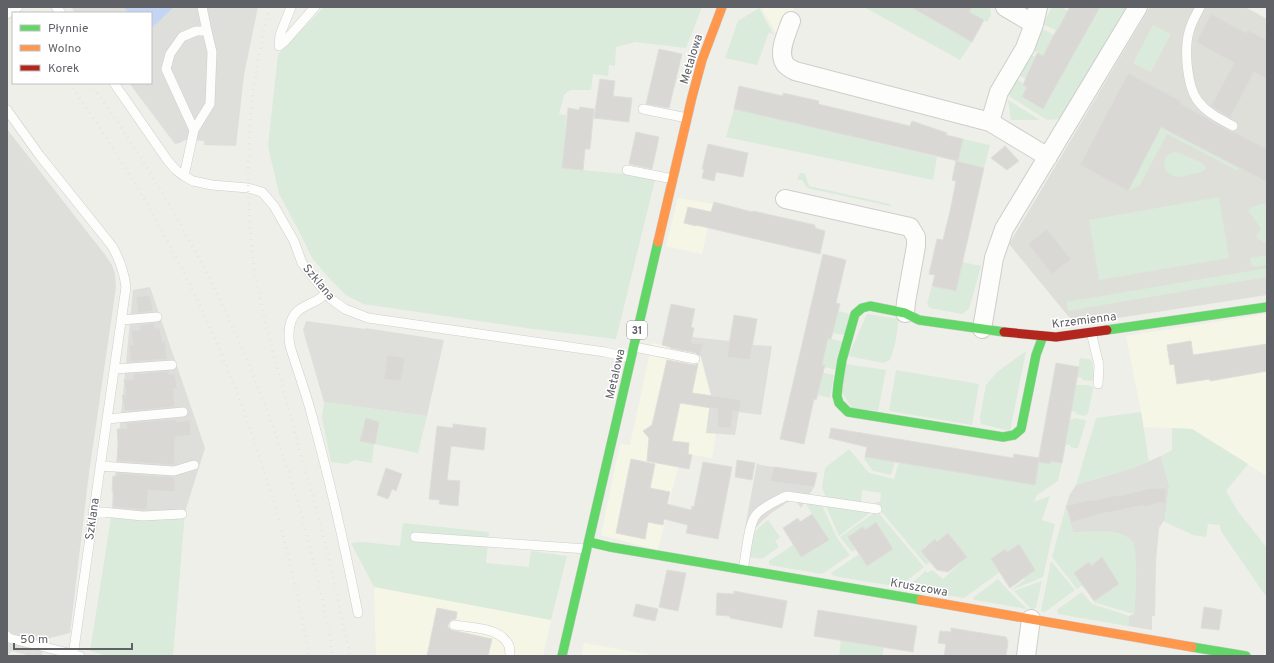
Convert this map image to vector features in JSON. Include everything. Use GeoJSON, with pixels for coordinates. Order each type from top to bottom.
{"type":"FeatureCollection","features":[{"type":"Feature","properties":{"kind":"street","name":"Metalowa"},"geometry":{"type":"LineString","coordinates":[[562,656],[687,118],[702,60],[722,7]]}},
{"type":"Feature","properties":{"kind":"street"},"geometry":{"type":"LineString","coordinates":[[1005,7],[1034,24]]}},
{"type":"Feature","properties":{"kind":"street"},"geometry":{"type":"LineString","coordinates":[[990,122],[999,92],[1025,48],[1034,24],[1038,7]]}},
{"type":"Feature","properties":{"kind":"street"},"geometry":{"type":"LineString","coordinates":[[982,329],[994,258],[1004,229],[1138,7]]}},
{"type":"Feature","properties":{"kind":"street"},"geometry":{"type":"LineString","coordinates":[[791,21],[782,53],[784,63],[795,71],[990,122],[1048,157]]}},
{"type":"Feature","properties":{"kind":"street"},"geometry":{"type":"LineString","coordinates":[[785,198],[910,227],[916,237],[916,246],[905,314]]}},
{"type":"Feature","properties":{"kind":"street","name":"Krzemienna"},"geometry":{"type":"LineString","coordinates":[[1043,336],[1036,355],[1021,429],[1014,435],[1003,437],[848,412],[839,404],[837,396],[839,374],[854,314],[862,308],[870,306],[905,314],[919,320],[1056,337],[1267,307]]}},
{"type":"Feature","properties":{"kind":"street","name":"Kruszcowa"},"geometry":{"type":"LineString","coordinates":[[588,546],[610,547],[1246,656]]}},
{"type":"Feature","properties":{"kind":"street"},"geometry":{"type":"LineString","coordinates":[[1026,656],[1031,618]]}},
{"type":"Feature","properties":{"kind":"lane"},"geometry":{"type":"LineString","coordinates":[[7,14],[18,7]]}},
{"type":"Feature","properties":{"kind":"lane"},"geometry":{"type":"LineString","coordinates":[[184,176],[194,130],[210,104],[212,52],[202,7]]}},
{"type":"Feature","properties":{"kind":"lane"},"geometry":{"type":"LineString","coordinates":[[206,30],[207,7]]}},
{"type":"Feature","properties":{"kind":"lane"},"geometry":{"type":"LineString","coordinates":[[291,7],[280,35],[279,46],[315,7]]}},
{"type":"Feature","properties":{"kind":"lane"},"geometry":{"type":"LineString","coordinates":[[1200,7],[1190,26],[1188,34],[1188,76],[1191,88],[1198,101],[1205,109],[1233,126]]}},
{"type":"Feature","properties":{"kind":"lane"},"geometry":{"type":"LineString","coordinates":[[194,130],[166,69],[170,54],[182,37],[196,31],[206,30]]}},
{"type":"Feature","properties":{"kind":"lane","name":"Szklana"},"geometry":{"type":"LineString","coordinates":[[115,84],[168,161],[184,176],[193,181],[212,185],[248,188],[262,192],[274,206],[291,235],[302,263],[331,299],[345,309],[368,318],[605,352],[631,358]]}},
{"type":"Feature","properties":{"kind":"lane"},"geometry":{"type":"LineString","coordinates":[[643,109],[687,118]]}},
{"type":"Feature","properties":{"kind":"lane","name":"Szklana"},"geometry":{"type":"LineString","coordinates":[[7,110],[40,156],[112,246],[119,258],[124,272],[126,287],[93,511],[75,655]]}},
{"type":"Feature","properties":{"kind":"lane"},"geometry":{"type":"LineString","coordinates":[[627,170],[673,179]]}},
{"type":"Feature","properties":{"kind":"lane"},"geometry":{"type":"LineString","coordinates":[[326,293],[322,298],[298,310],[292,318],[288,334],[290,346],[312,414],[325,464],[342,532],[358,613]]}},
{"type":"Feature","properties":{"kind":"lane"},"geometry":{"type":"LineString","coordinates":[[122,320],[157,317]]}},
{"type":"Feature","properties":{"kind":"lane"},"geometry":{"type":"LineString","coordinates":[[1091,332],[1099,365],[1098,384]]}},
{"type":"Feature","properties":{"kind":"lane"},"geometry":{"type":"LineString","coordinates":[[634,347],[695,359]]}},
{"type":"Feature","properties":{"kind":"lane"},"geometry":{"type":"LineString","coordinates":[[115,369],[172,365]]}},
{"type":"Feature","properties":{"kind":"lane"},"geometry":{"type":"LineString","coordinates":[[107,419],[183,412]]}},
{"type":"Feature","properties":{"kind":"lane"},"geometry":{"type":"LineString","coordinates":[[100,466],[174,471],[194,465]]}},
{"type":"Feature","properties":{"kind":"lane"},"geometry":{"type":"LineString","coordinates":[[744,570],[752,524],[755,516],[761,510],[784,497],[787,496],[877,509]]}},
{"type":"Feature","properties":{"kind":"lane"},"geometry":{"type":"LineString","coordinates":[[93,511],[143,516],[182,514]]}},
{"type":"Feature","properties":{"kind":"lane"},"geometry":{"type":"LineString","coordinates":[[414,537],[588,546]]}},
{"type":"Feature","properties":{"kind":"lane"},"geometry":{"type":"LineString","coordinates":[[454,625],[494,632],[508,642],[510,656]]}},
{"type":"Feature","properties":{"kind":"lane"},"geometry":{"type":"LineString","coordinates":[[7,636],[9,638],[75,655]]}},
{"type":"Feature","properties":{"kind":"shaded area"},"geometry":{"type":"Polygon","coordinates":[[[71,7],[123,7],[128,12],[74,12],[71,7]]]}},
{"type":"Feature","properties":{"kind":"shaded area"},"geometry":{"type":"Polygon","coordinates":[[[174,7],[258,7],[244,75],[236,146],[204,145],[204,141],[192,140],[185,140],[175,144],[130,84],[152,84],[152,28],[174,7]]]}},
{"type":"Feature","properties":{"kind":"shaded area"},"geometry":{"type":"Polygon","coordinates":[[[324,7],[702,7],[686,48],[635,42],[616,47],[615,66],[609,65],[608,76],[593,74],[591,90],[571,90],[567,92],[564,95],[559,114],[566,115],[562,168],[624,174],[655,180],[616,339],[533,329],[363,304],[346,295],[328,277],[312,258],[279,194],[268,146],[278,54],[324,7]]]}},
{"type":"Feature","properties":{"kind":"shaded area"},"geometry":{"type":"Polygon","coordinates":[[[761,7],[795,7],[780,36],[778,36],[761,7]]]}},
{"type":"Feature","properties":{"kind":"shaded area"},"geometry":{"type":"Polygon","coordinates":[[[864,7],[911,7],[972,42],[960,60],[864,7]]]}},
{"type":"Feature","properties":{"kind":"shaded area"},"geometry":{"type":"Polygon","coordinates":[[[971,7],[990,7],[991,15],[987,22],[969,12],[971,7]]]}},
{"type":"Feature","properties":{"kind":"shaded area"},"geometry":{"type":"Polygon","coordinates":[[[1052,7],[1061,7],[1068,11],[1059,32],[1043,24],[1052,7]]]}},
{"type":"Feature","properties":{"kind":"shaded area"},"geometry":{"type":"Polygon","coordinates":[[[1100,7],[1130,7],[1062,119],[1047,120],[1009,96],[1013,77],[1027,87],[1022,98],[1043,109],[1100,7]]]}},
{"type":"Feature","properties":{"kind":"shaded area"},"geometry":{"type":"Polygon","coordinates":[[[1150,7],[1245,7],[1267,19],[1267,295],[1079,324],[1068,316],[1009,244],[1150,7]]]}},
{"type":"Feature","properties":{"kind":"shaded area"},"geometry":{"type":"Polygon","coordinates":[[[759,8],[774,35],[769,32],[757,65],[725,58],[738,21],[759,8]]]}},
{"type":"Feature","properties":{"kind":"shaded area"},"geometry":{"type":"Polygon","coordinates":[[[1153,25],[1171,34],[1151,72],[1133,63],[1153,25]]]}},
{"type":"Feature","properties":{"kind":"shaded area"},"geometry":{"type":"Polygon","coordinates":[[[1041,28],[1054,35],[1053,37],[1055,39],[1045,57],[1029,48],[1041,28]]]}},
{"type":"Feature","properties":{"kind":"shaded area"},"geometry":{"type":"Polygon","coordinates":[[[1027,52],[1038,59],[1026,79],[1015,73],[1027,52]]]}},
{"type":"Feature","properties":{"kind":"shaded area"},"geometry":{"type":"Polygon","coordinates":[[[1008,100],[1040,120],[1011,120],[1008,100]]]}},
{"type":"Feature","properties":{"kind":"shaded area"},"geometry":{"type":"Polygon","coordinates":[[[734,109],[937,157],[933,180],[726,137],[734,109]]]}},
{"type":"Feature","properties":{"kind":"shaded area"},"geometry":{"type":"Polygon","coordinates":[[[1169,112],[1166,130],[1239,168],[1238,171],[1167,134],[1140,185],[1128,191],[1169,112]]]}},
{"type":"Feature","properties":{"kind":"shaded area"},"geometry":{"type":"Polygon","coordinates":[[[7,129],[106,256],[112,265],[115,274],[116,287],[89,473],[70,633],[50,638],[43,644],[42,656],[31,656],[12,651],[7,656],[7,129]]]}},
{"type":"Feature","properties":{"kind":"shaded area"},"geometry":{"type":"Polygon","coordinates":[[[963,139],[990,145],[984,168],[958,161],[963,139]]]}},
{"type":"Feature","properties":{"kind":"shaded area"},"geometry":{"type":"Polygon","coordinates":[[[1175,152],[1204,164],[1206,169],[1181,177],[1173,176],[1168,173],[1164,165],[1164,161],[1166,157],[1175,152]]]}},
{"type":"Feature","properties":{"kind":"shaded area"},"geometry":{"type":"Polygon","coordinates":[[[800,173],[805,174],[809,186],[890,204],[890,206],[807,188],[802,180],[797,180],[800,173]]]}},
{"type":"Feature","properties":{"kind":"shaded area"},"geometry":{"type":"Polygon","coordinates":[[[1219,197],[1229,258],[1099,280],[1089,220],[1219,197]]]}},
{"type":"Feature","properties":{"kind":"shaded area"},"geometry":{"type":"Polygon","coordinates":[[[678,198],[713,204],[702,254],[666,246],[678,198]]]}},
{"type":"Feature","properties":{"kind":"shaded area"},"geometry":{"type":"Polygon","coordinates":[[[1262,204],[1267,204],[1267,240],[1265,243],[1256,237],[1261,229],[1248,210],[1262,204]]]}},
{"type":"Feature","properties":{"kind":"shaded area"},"geometry":{"type":"Polygon","coordinates":[[[1267,255],[1267,265],[1252,267],[1250,258],[1267,255]]]}},
{"type":"Feature","properties":{"kind":"shaded area"},"geometry":{"type":"Polygon","coordinates":[[[962,262],[981,266],[969,309],[962,314],[930,308],[927,304],[932,286],[956,291],[962,262]]]}},
{"type":"Feature","properties":{"kind":"shaded area"},"geometry":{"type":"Polygon","coordinates":[[[1267,268],[1267,277],[1068,311],[1066,302],[1267,268]]]}},
{"type":"Feature","properties":{"kind":"shaded area"},"geometry":{"type":"Polygon","coordinates":[[[150,287],[205,448],[185,512],[111,518],[133,290],[150,287]]]}},
{"type":"Feature","properties":{"kind":"shaded area"},"geometry":{"type":"Polygon","coordinates":[[[838,311],[850,314],[845,335],[832,333],[838,311]]]}},
{"type":"Feature","properties":{"kind":"shaded area"},"geometry":{"type":"Polygon","coordinates":[[[867,314],[899,319],[895,344],[890,360],[883,363],[848,356],[867,314]]]}},
{"type":"Feature","properties":{"kind":"shaded area"},"geometry":{"type":"Polygon","coordinates":[[[1267,314],[1267,474],[1265,475],[1192,429],[1144,427],[1126,336],[1267,314]]]}},
{"type":"Feature","properties":{"kind":"shaded area"},"geometry":{"type":"Polygon","coordinates":[[[306,321],[444,340],[427,416],[324,402],[303,330],[306,321]]]}},
{"type":"Feature","properties":{"kind":"shaded area"},"geometry":{"type":"Polygon","coordinates":[[[692,337],[772,346],[761,415],[739,412],[735,435],[706,433],[711,395],[700,353],[686,350],[692,337]]]}},
{"type":"Feature","properties":{"kind":"shaded area"},"geometry":{"type":"Polygon","coordinates":[[[828,338],[844,342],[837,370],[824,367],[825,365],[822,365],[828,338]]]}},
{"type":"Feature","properties":{"kind":"shaded area"},"geometry":{"type":"Polygon","coordinates":[[[652,343],[699,353],[711,396],[706,432],[716,433],[712,458],[682,453],[658,550],[601,535],[620,444],[630,445],[652,343]]]}},
{"type":"Feature","properties":{"kind":"shaded area"},"geometry":{"type":"Polygon","coordinates":[[[1026,351],[1010,431],[981,424],[980,417],[986,385],[997,372],[1026,351]]]}},
{"type":"Feature","properties":{"kind":"shaded area"},"geometry":{"type":"Polygon","coordinates":[[[1080,358],[1089,359],[1092,361],[1094,375],[1093,381],[1082,380],[1082,378],[1077,377],[1080,358]]]}},
{"type":"Feature","properties":{"kind":"shaded area"},"geometry":{"type":"Polygon","coordinates":[[[846,364],[886,370],[878,411],[852,408],[841,391],[846,364]]]}},
{"type":"Feature","properties":{"kind":"shaded area"},"geometry":{"type":"Polygon","coordinates":[[[896,370],[979,384],[972,425],[889,411],[896,370]]]}},
{"type":"Feature","properties":{"kind":"shaded area"},"geometry":{"type":"Polygon","coordinates":[[[820,372],[834,375],[830,398],[818,395],[816,392],[820,372]]]}},
{"type":"Feature","properties":{"kind":"shaded area"},"geometry":{"type":"Polygon","coordinates":[[[1076,385],[1088,385],[1093,387],[1088,413],[1085,416],[1071,411],[1076,385]]]}},
{"type":"Feature","properties":{"kind":"shaded area"},"geometry":{"type":"Polygon","coordinates":[[[324,402],[427,416],[418,453],[374,444],[372,463],[355,460],[347,464],[331,462],[322,418],[324,402]]]}},
{"type":"Feature","properties":{"kind":"shaded area"},"geometry":{"type":"Polygon","coordinates":[[[1141,412],[1149,462],[1076,485],[1096,418],[1141,412]]]}},
{"type":"Feature","properties":{"kind":"shaded area"},"geometry":{"type":"Polygon","coordinates":[[[1075,418],[1086,421],[1078,448],[1065,445],[1070,419],[1075,418]]]}},
{"type":"Feature","properties":{"kind":"shaded area"},"geometry":{"type":"Polygon","coordinates":[[[1172,428],[1192,429],[1248,464],[1226,491],[1237,510],[1267,548],[1267,598],[1221,531],[1220,525],[1208,524],[1206,537],[1193,535],[1163,521],[1165,519],[1169,486],[1161,456],[1172,450],[1172,428]]]}},
{"type":"Feature","properties":{"kind":"shaded area"},"geometry":{"type":"Polygon","coordinates":[[[849,449],[869,473],[894,479],[899,462],[1038,462],[1050,464],[1051,461],[1062,463],[1058,481],[1037,495],[1034,502],[1050,496],[1042,520],[1055,524],[1043,577],[1012,590],[1035,570],[1018,544],[1007,552],[1005,550],[991,559],[1000,572],[964,598],[910,589],[908,586],[926,571],[927,573],[932,570],[943,579],[967,557],[948,533],[937,542],[935,539],[921,550],[930,562],[926,565],[876,505],[876,502],[880,502],[881,493],[862,490],[861,503],[826,497],[822,488],[825,468],[849,449]]]}},
{"type":"Feature","properties":{"kind":"shaded area"},"geometry":{"type":"Polygon","coordinates":[[[1161,456],[1169,486],[1165,519],[1159,528],[1156,561],[1155,616],[1152,616],[1152,630],[1128,626],[1129,616],[1134,614],[1134,543],[1131,540],[1073,532],[1066,506],[1070,494],[1076,485],[1133,468],[1161,456]]]}},
{"type":"Feature","properties":{"kind":"shaded area"},"geometry":{"type":"Polygon","coordinates":[[[865,457],[895,462],[891,475],[873,471],[864,459],[865,457]]]}},
{"type":"Feature","properties":{"kind":"shaded area"},"geometry":{"type":"Polygon","coordinates":[[[757,463],[760,465],[817,473],[814,487],[801,508],[794,498],[770,514],[754,530],[745,528],[757,463]]]}},
{"type":"Feature","properties":{"kind":"shaded area"},"geometry":{"type":"Polygon","coordinates":[[[805,502],[822,505],[837,538],[850,555],[822,574],[769,565],[769,561],[793,545],[801,557],[812,514],[805,502]]]}},
{"type":"Feature","properties":{"kind":"shaded area"},"geometry":{"type":"Polygon","coordinates":[[[825,504],[874,510],[839,536],[825,504]]]}},
{"type":"Feature","properties":{"kind":"shaded area"},"geometry":{"type":"Polygon","coordinates":[[[1066,506],[1073,532],[1114,532],[1122,534],[1134,543],[1136,588],[1134,614],[1093,602],[1119,584],[1102,558],[1091,566],[1088,563],[1075,573],[1083,585],[1077,589],[1052,557],[1066,506]]]}},
{"type":"Feature","properties":{"kind":"shaded area"},"geometry":{"type":"Polygon","coordinates":[[[877,511],[924,567],[899,587],[834,576],[831,573],[859,554],[867,566],[893,549],[876,522],[865,530],[856,549],[852,552],[840,537],[877,511]]]}},
{"type":"Feature","properties":{"kind":"shaded area"},"geometry":{"type":"Polygon","coordinates":[[[185,512],[173,656],[108,656],[90,651],[111,518],[185,512]]]}},
{"type":"Feature","properties":{"kind":"shaded area"},"geometry":{"type":"Polygon","coordinates":[[[768,520],[780,537],[775,541],[779,547],[762,559],[749,557],[755,531],[768,520]]]}},
{"type":"Feature","properties":{"kind":"shaded area"},"geometry":{"type":"Polygon","coordinates":[[[403,523],[489,532],[486,563],[529,567],[531,551],[567,556],[551,620],[374,587],[351,543],[363,542],[400,546],[403,523]]]}},
{"type":"Feature","properties":{"kind":"shaded area"},"geometry":{"type":"Polygon","coordinates":[[[1051,561],[1075,590],[1045,612],[1041,611],[1051,561]]]}},
{"type":"Feature","properties":{"kind":"shaded area"},"geometry":{"type":"Polygon","coordinates":[[[998,579],[1027,609],[975,600],[973,598],[998,579]]]}},
{"type":"Feature","properties":{"kind":"shaded area"},"geometry":{"type":"Polygon","coordinates":[[[1042,581],[1036,607],[1032,610],[1014,591],[1042,581]]]}},
{"type":"Feature","properties":{"kind":"shaded area"},"geometry":{"type":"Polygon","coordinates":[[[374,587],[551,620],[543,656],[376,656],[374,587]]]}},
{"type":"Feature","properties":{"kind":"shaded area"},"geometry":{"type":"Polygon","coordinates":[[[1082,592],[1092,604],[1129,616],[1128,626],[1058,614],[1058,609],[1082,592]]]}},
{"type":"Feature","properties":{"kind":"shaded area"},"geometry":{"type":"Polygon","coordinates":[[[841,640],[884,647],[882,656],[839,656],[841,640]]]}},
{"type":"Feature","properties":{"kind":"shaded area"},"geometry":{"type":"Polygon","coordinates":[[[584,643],[635,652],[657,656],[581,656],[584,643]]]}},
{"type":"Feature","properties":{"kind":"water"},"geometry":{"type":"Polygon","coordinates":[[[123,7],[174,7],[152,28],[152,12],[128,12],[123,7]]]}},
{"type":"Feature","properties":{"kind":"building"},"geometry":{"type":"Polygon","coordinates":[[[911,7],[972,7],[969,12],[984,20],[972,42],[911,7]]]}},
{"type":"Feature","properties":{"kind":"building"},"geometry":{"type":"Polygon","coordinates":[[[1070,7],[1100,7],[1043,109],[1022,97],[1027,87],[1023,85],[1037,53],[1043,56],[1070,7]]]}},
{"type":"Feature","properties":{"kind":"building"},"geometry":{"type":"Polygon","coordinates":[[[1211,14],[1246,33],[1248,30],[1267,40],[1267,79],[1254,72],[1230,118],[1211,106],[1234,63],[1196,42],[1211,14]]]}},
{"type":"Feature","properties":{"kind":"building"},"geometry":{"type":"Polygon","coordinates":[[[659,49],[682,54],[669,108],[646,104],[659,49]]]}},
{"type":"Feature","properties":{"kind":"building"},"geometry":{"type":"Polygon","coordinates":[[[1128,73],[1181,101],[1180,103],[1220,126],[1267,149],[1267,182],[1161,127],[1128,191],[1080,165],[1128,73]]]}},
{"type":"Feature","properties":{"kind":"building"},"geometry":{"type":"Polygon","coordinates":[[[600,79],[615,81],[613,96],[632,98],[629,122],[594,118],[600,79]]]}},
{"type":"Feature","properties":{"kind":"building"},"geometry":{"type":"Polygon","coordinates":[[[739,86],[783,96],[783,93],[819,101],[818,104],[910,126],[912,121],[947,133],[946,135],[963,139],[958,161],[734,109],[739,86]]]}},
{"type":"Feature","properties":{"kind":"building"},"geometry":{"type":"Polygon","coordinates":[[[580,107],[594,109],[590,149],[585,149],[583,170],[562,168],[568,108],[579,110],[580,107]]]}},
{"type":"Feature","properties":{"kind":"building"},"geometry":{"type":"Polygon","coordinates":[[[636,132],[659,137],[652,169],[629,164],[636,132]]]}},
{"type":"Feature","properties":{"kind":"building"},"geometry":{"type":"Polygon","coordinates":[[[708,144],[748,153],[743,177],[716,172],[714,181],[702,178],[704,169],[702,169],[708,144]]]}},
{"type":"Feature","properties":{"kind":"building"},"geometry":{"type":"Polygon","coordinates":[[[1005,146],[1019,161],[1007,170],[991,158],[1005,146]]]}},
{"type":"Feature","properties":{"kind":"building"},"geometry":{"type":"Polygon","coordinates":[[[956,161],[984,168],[956,291],[932,286],[935,275],[929,274],[937,239],[943,240],[951,207],[956,181],[952,180],[956,161]]]}},
{"type":"Feature","properties":{"kind":"building"},"geometry":{"type":"Polygon","coordinates":[[[714,202],[752,212],[815,225],[815,228],[825,231],[820,254],[684,223],[688,207],[711,212],[714,202]]]}},
{"type":"Feature","properties":{"kind":"building"},"geometry":{"type":"Polygon","coordinates":[[[1047,229],[1071,259],[1052,274],[1028,244],[1047,229]]]}},
{"type":"Feature","properties":{"kind":"building"},"geometry":{"type":"Polygon","coordinates":[[[823,254],[846,260],[836,303],[840,304],[831,339],[828,338],[822,365],[825,365],[816,400],[814,399],[804,444],[780,439],[823,254]]]}},
{"type":"Feature","properties":{"kind":"building"},"geometry":{"type":"Polygon","coordinates":[[[150,295],[153,311],[138,313],[136,297],[150,295]]]}},
{"type":"Feature","properties":{"kind":"building"},"geometry":{"type":"Polygon","coordinates":[[[671,304],[695,309],[691,327],[694,328],[691,343],[703,344],[700,356],[696,353],[662,345],[671,304]]]}},
{"type":"Feature","properties":{"kind":"building"},"geometry":{"type":"Polygon","coordinates":[[[734,315],[757,319],[750,360],[727,357],[734,315]]]}},
{"type":"Feature","properties":{"kind":"building"},"geometry":{"type":"Polygon","coordinates":[[[154,323],[155,328],[160,328],[162,342],[165,341],[167,359],[131,362],[129,346],[133,345],[131,331],[140,330],[140,325],[154,323]]]}},
{"type":"Feature","properties":{"kind":"building"},"geometry":{"type":"Polygon","coordinates":[[[1191,341],[1193,355],[1267,344],[1267,371],[1210,381],[1210,379],[1177,384],[1174,364],[1170,365],[1167,345],[1191,341]]]}},
{"type":"Feature","properties":{"kind":"building"},"geometry":{"type":"Polygon","coordinates":[[[387,355],[405,358],[401,381],[384,379],[387,355]]]}},
{"type":"Feature","properties":{"kind":"building"},"geometry":{"type":"Polygon","coordinates":[[[667,360],[694,365],[698,364],[692,393],[741,400],[739,412],[733,411],[731,428],[717,427],[718,409],[680,403],[672,441],[689,443],[688,454],[692,455],[689,469],[647,461],[649,438],[643,431],[652,425],[667,360]]]}},
{"type":"Feature","properties":{"kind":"building"},"geometry":{"type":"Polygon","coordinates":[[[1056,363],[1079,367],[1062,463],[1051,461],[1050,464],[1038,462],[1056,363]]]}},
{"type":"Feature","properties":{"kind":"building"},"geometry":{"type":"Polygon","coordinates":[[[169,371],[169,374],[175,374],[177,388],[173,389],[175,407],[125,411],[122,395],[126,395],[124,380],[133,379],[133,374],[169,371]]]}},
{"type":"Feature","properties":{"kind":"building"},"geometry":{"type":"Polygon","coordinates":[[[366,418],[379,422],[375,444],[360,441],[366,418]]]}},
{"type":"Feature","properties":{"kind":"building"},"geometry":{"type":"Polygon","coordinates":[[[176,419],[177,422],[190,420],[191,435],[175,437],[174,465],[117,461],[117,429],[127,428],[126,423],[176,419]]]}},
{"type":"Feature","properties":{"kind":"building"},"geometry":{"type":"Polygon","coordinates":[[[453,424],[486,428],[484,450],[451,446],[447,480],[460,481],[458,506],[439,504],[440,500],[429,499],[437,426],[453,428],[453,424]]]}},
{"type":"Feature","properties":{"kind":"building"},"geometry":{"type":"Polygon","coordinates":[[[831,428],[1013,458],[1014,454],[1039,458],[1035,485],[865,457],[867,447],[829,438],[831,428]]]}},
{"type":"Feature","properties":{"kind":"building"},"geometry":{"type":"Polygon","coordinates":[[[631,459],[655,464],[650,488],[670,492],[667,504],[691,510],[692,506],[694,507],[703,462],[732,467],[718,539],[686,533],[688,525],[664,519],[663,525],[648,522],[645,539],[616,533],[631,459]]]}},
{"type":"Feature","properties":{"kind":"building"},"geometry":{"type":"Polygon","coordinates":[[[737,460],[755,463],[752,480],[735,477],[737,460]]]}},
{"type":"Feature","properties":{"kind":"building"},"geometry":{"type":"Polygon","coordinates":[[[774,467],[817,473],[814,487],[770,481],[774,467]]]}},
{"type":"Feature","properties":{"kind":"building"},"geometry":{"type":"Polygon","coordinates":[[[386,468],[402,474],[396,491],[392,489],[388,499],[377,495],[386,468]]]}},
{"type":"Feature","properties":{"kind":"building"},"geometry":{"type":"Polygon","coordinates":[[[117,473],[174,477],[175,492],[148,490],[147,510],[113,507],[113,476],[117,476],[117,473]]]}},
{"type":"Feature","properties":{"kind":"building"},"geometry":{"type":"Polygon","coordinates":[[[1151,488],[1166,488],[1166,503],[1158,503],[1144,507],[1143,505],[1108,512],[1071,522],[1066,506],[1151,488]]]}},
{"type":"Feature","properties":{"kind":"building"},"geometry":{"type":"Polygon","coordinates":[[[812,514],[829,540],[801,557],[783,528],[798,518],[800,522],[812,514]]]}},
{"type":"Feature","properties":{"kind":"building"},"geometry":{"type":"Polygon","coordinates":[[[876,522],[893,549],[867,566],[848,537],[863,527],[865,530],[876,522]]]}},
{"type":"Feature","properties":{"kind":"building"},"geometry":{"type":"Polygon","coordinates":[[[948,533],[967,557],[948,572],[937,570],[921,551],[935,539],[937,542],[948,533]]]}},
{"type":"Feature","properties":{"kind":"building"},"geometry":{"type":"Polygon","coordinates":[[[1019,544],[1035,570],[1010,588],[991,559],[1005,549],[1007,552],[1019,544]]]}},
{"type":"Feature","properties":{"kind":"building"},"geometry":{"type":"Polygon","coordinates":[[[1102,557],[1119,584],[1094,601],[1074,573],[1089,562],[1091,566],[1102,557]]]}},
{"type":"Feature","properties":{"kind":"building"},"geometry":{"type":"Polygon","coordinates":[[[667,570],[686,573],[678,611],[659,607],[667,570]]]}},
{"type":"Feature","properties":{"kind":"building"},"geometry":{"type":"Polygon","coordinates":[[[734,591],[787,601],[782,628],[730,618],[730,616],[716,615],[717,593],[734,594],[734,591]]]}},
{"type":"Feature","properties":{"kind":"building"},"geometry":{"type":"Polygon","coordinates":[[[636,604],[658,609],[655,621],[633,616],[636,604]]]}},
{"type":"Feature","properties":{"kind":"building"},"geometry":{"type":"Polygon","coordinates":[[[1204,607],[1222,610],[1219,630],[1201,628],[1204,607]]]}},
{"type":"Feature","properties":{"kind":"building"},"geometry":{"type":"Polygon","coordinates":[[[437,608],[457,612],[456,619],[451,620],[448,624],[448,627],[451,630],[492,639],[488,656],[427,656],[437,608]]]}},
{"type":"Feature","properties":{"kind":"building"},"geometry":{"type":"Polygon","coordinates":[[[818,610],[917,626],[913,652],[814,636],[818,610]]]}},
{"type":"Feature","properties":{"kind":"building"},"geometry":{"type":"Polygon","coordinates":[[[951,628],[1006,637],[1008,642],[1006,656],[944,656],[946,644],[938,643],[940,631],[951,632],[951,628]]]}},
{"type":"Feature","properties":{"kind":"railway"},"geometry":{"type":"LineString","coordinates":[[11,7],[15,12]]}},
{"type":"Feature","properties":{"kind":"railway"},"geometry":{"type":"LineString","coordinates":[[31,7],[35,12]]}},
{"type":"Feature","properties":{"kind":"railway"},"geometry":{"type":"LineString","coordinates":[[270,7],[252,100],[248,163],[248,195],[253,258],[257,285],[267,330],[327,549],[350,656]]}},
{"type":"Feature","properties":{"kind":"railway"},"geometry":{"type":"LineString","coordinates":[[70,84],[113,149],[154,216],[190,285],[222,356],[250,428],[274,502],[293,578],[309,656]]}},
{"type":"Feature","properties":{"kind":"railway"},"geometry":{"type":"LineString","coordinates":[[91,84],[134,148],[175,215],[212,284],[245,355],[274,428],[298,503],[318,579],[333,656]]}},
{"type":"Feature","properties":{"kind":"traffic: fast"},"geometry":{"type":"LineString","coordinates":[[562,656],[658,242]]}},
{"type":"Feature","properties":{"kind":"traffic: fast"},"geometry":{"type":"LineString","coordinates":[[1004,332],[919,320],[905,313],[870,306],[862,308],[855,314],[842,360],[837,396],[839,403],[848,412],[1003,437],[1014,435],[1021,429],[1036,355],[1043,336]]}},
{"type":"Feature","properties":{"kind":"traffic: fast"},"geometry":{"type":"LineString","coordinates":[[1107,330],[1267,307]]}},
{"type":"Feature","properties":{"kind":"traffic: fast"},"geometry":{"type":"LineString","coordinates":[[589,542],[610,547],[921,600]]}},
{"type":"Feature","properties":{"kind":"traffic: fast"},"geometry":{"type":"LineString","coordinates":[[1192,647],[1246,656]]}},
{"type":"Feature","properties":{"kind":"traffic: slow"},"geometry":{"type":"LineString","coordinates":[[658,242],[702,60],[722,7]]}},
{"type":"Feature","properties":{"kind":"traffic: slow"},"geometry":{"type":"LineString","coordinates":[[921,600],[1192,647]]}},
{"type":"Feature","properties":{"kind":"traffic: jam"},"geometry":{"type":"LineString","coordinates":[[1004,332],[1056,337],[1107,330]]}}]}
